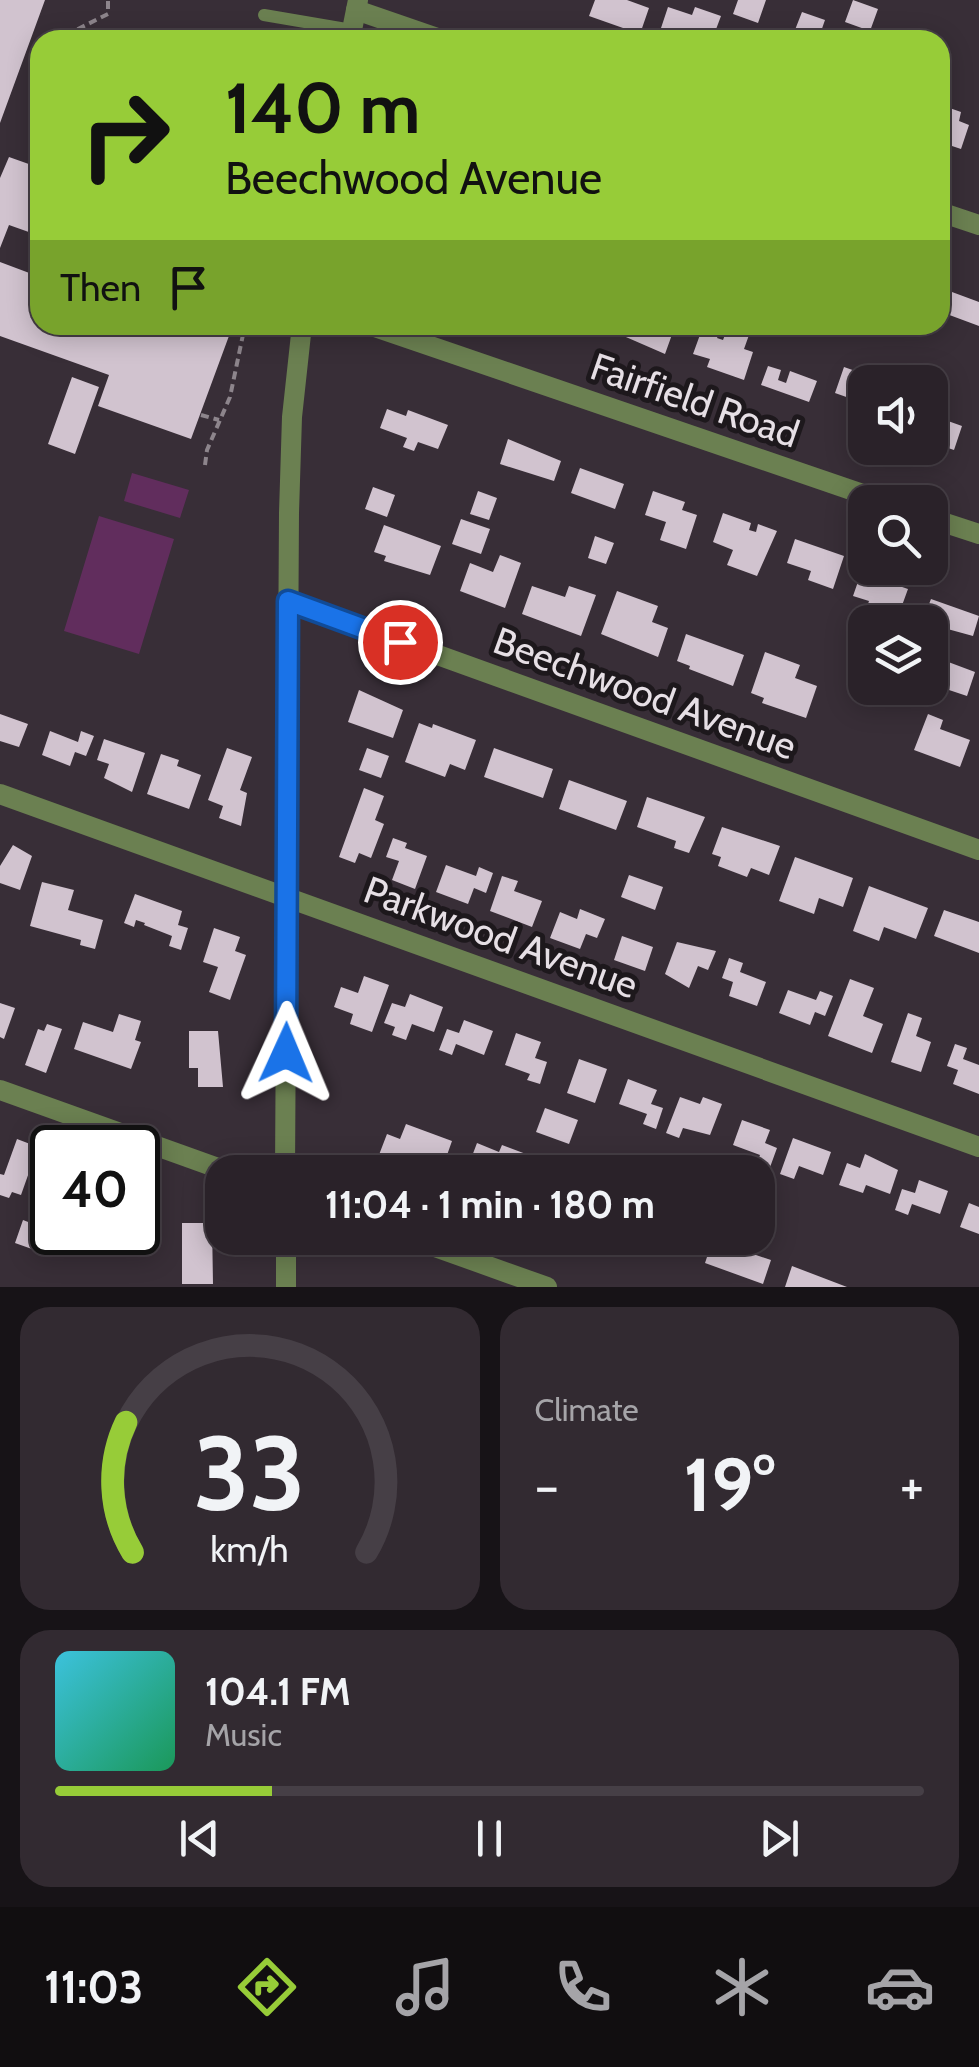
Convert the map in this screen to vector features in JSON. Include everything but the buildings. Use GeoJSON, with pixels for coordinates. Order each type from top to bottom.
{"type":"FeatureCollection","features":[{"type":"Feature","properties":{"kind":"street"},"geometry":{"type":"LineString","coordinates":[[354,20],[398,30]]}},
{"type":"Feature","properties":{"kind":"street"},"geometry":{"type":"LineString","coordinates":[[950,215],[979,225]]}},
{"type":"Feature","properties":{"kind":"street"},"geometry":{"type":"LineString","coordinates":[[285,1155],[288,601],[292,417],[301,335]]}},
{"type":"Feature","properties":{"kind":"street","name":"Fairfield Road"},"geometry":{"type":"LineString","coordinates":[[398,335],[848,489]]}},
{"type":"Feature","properties":{"kind":"street"},"geometry":{"type":"LineString","coordinates":[[948,524],[979,534]]}},
{"type":"Feature","properties":{"kind":"street","name":"Beechwood Avenue"},"geometry":{"type":"LineString","coordinates":[[288,601],[979,850]]}},
{"type":"Feature","properties":{"kind":"street","name":"Parkwood Avenue"},"geometry":{"type":"LineString","coordinates":[[0,794],[979,1147]]}},
{"type":"Feature","properties":{"kind":"street"},"geometry":{"type":"LineString","coordinates":[[0,1090],[205,1163]]}},
{"type":"Feature","properties":{"kind":"street"},"geometry":{"type":"LineString","coordinates":[[286,1255],[286,1287]]}},
{"type":"Feature","properties":{"kind":"street"},"geometry":{"type":"LineString","coordinates":[[458,1255],[547,1287]]}},
{"type":"Feature","properties":{"kind":"lane"},"geometry":{"type":"LineString","coordinates":[[264,15],[354,20]]}},
{"type":"Feature","properties":{"kind":"path"},"geometry":{"type":"LineString","coordinates":[[74,30],[108,14],[108,0]]}},
{"type":"Feature","properties":{"kind":"path"},"geometry":{"type":"LineString","coordinates":[[205,465],[232,392],[242,335]]}},
{"type":"Feature","properties":{"kind":"path"},"geometry":{"type":"LineString","coordinates":[[200,415],[219,420]]}},
{"type":"Feature","properties":{"kind":"shaded area"},"geometry":{"type":"Polygon","coordinates":[[[132,473],[189,490],[180,518],[124,501],[132,473]]]}},
{"type":"Feature","properties":{"kind":"shaded area"},"geometry":{"type":"Polygon","coordinates":[[[99,516],[174,539],[139,654],[64,631],[99,516]]]}},
{"type":"Feature","properties":{"kind":"route"},"geometry":{"type":"LineString","coordinates":[[286,1053],[288,601],[400,642]]}}]}
